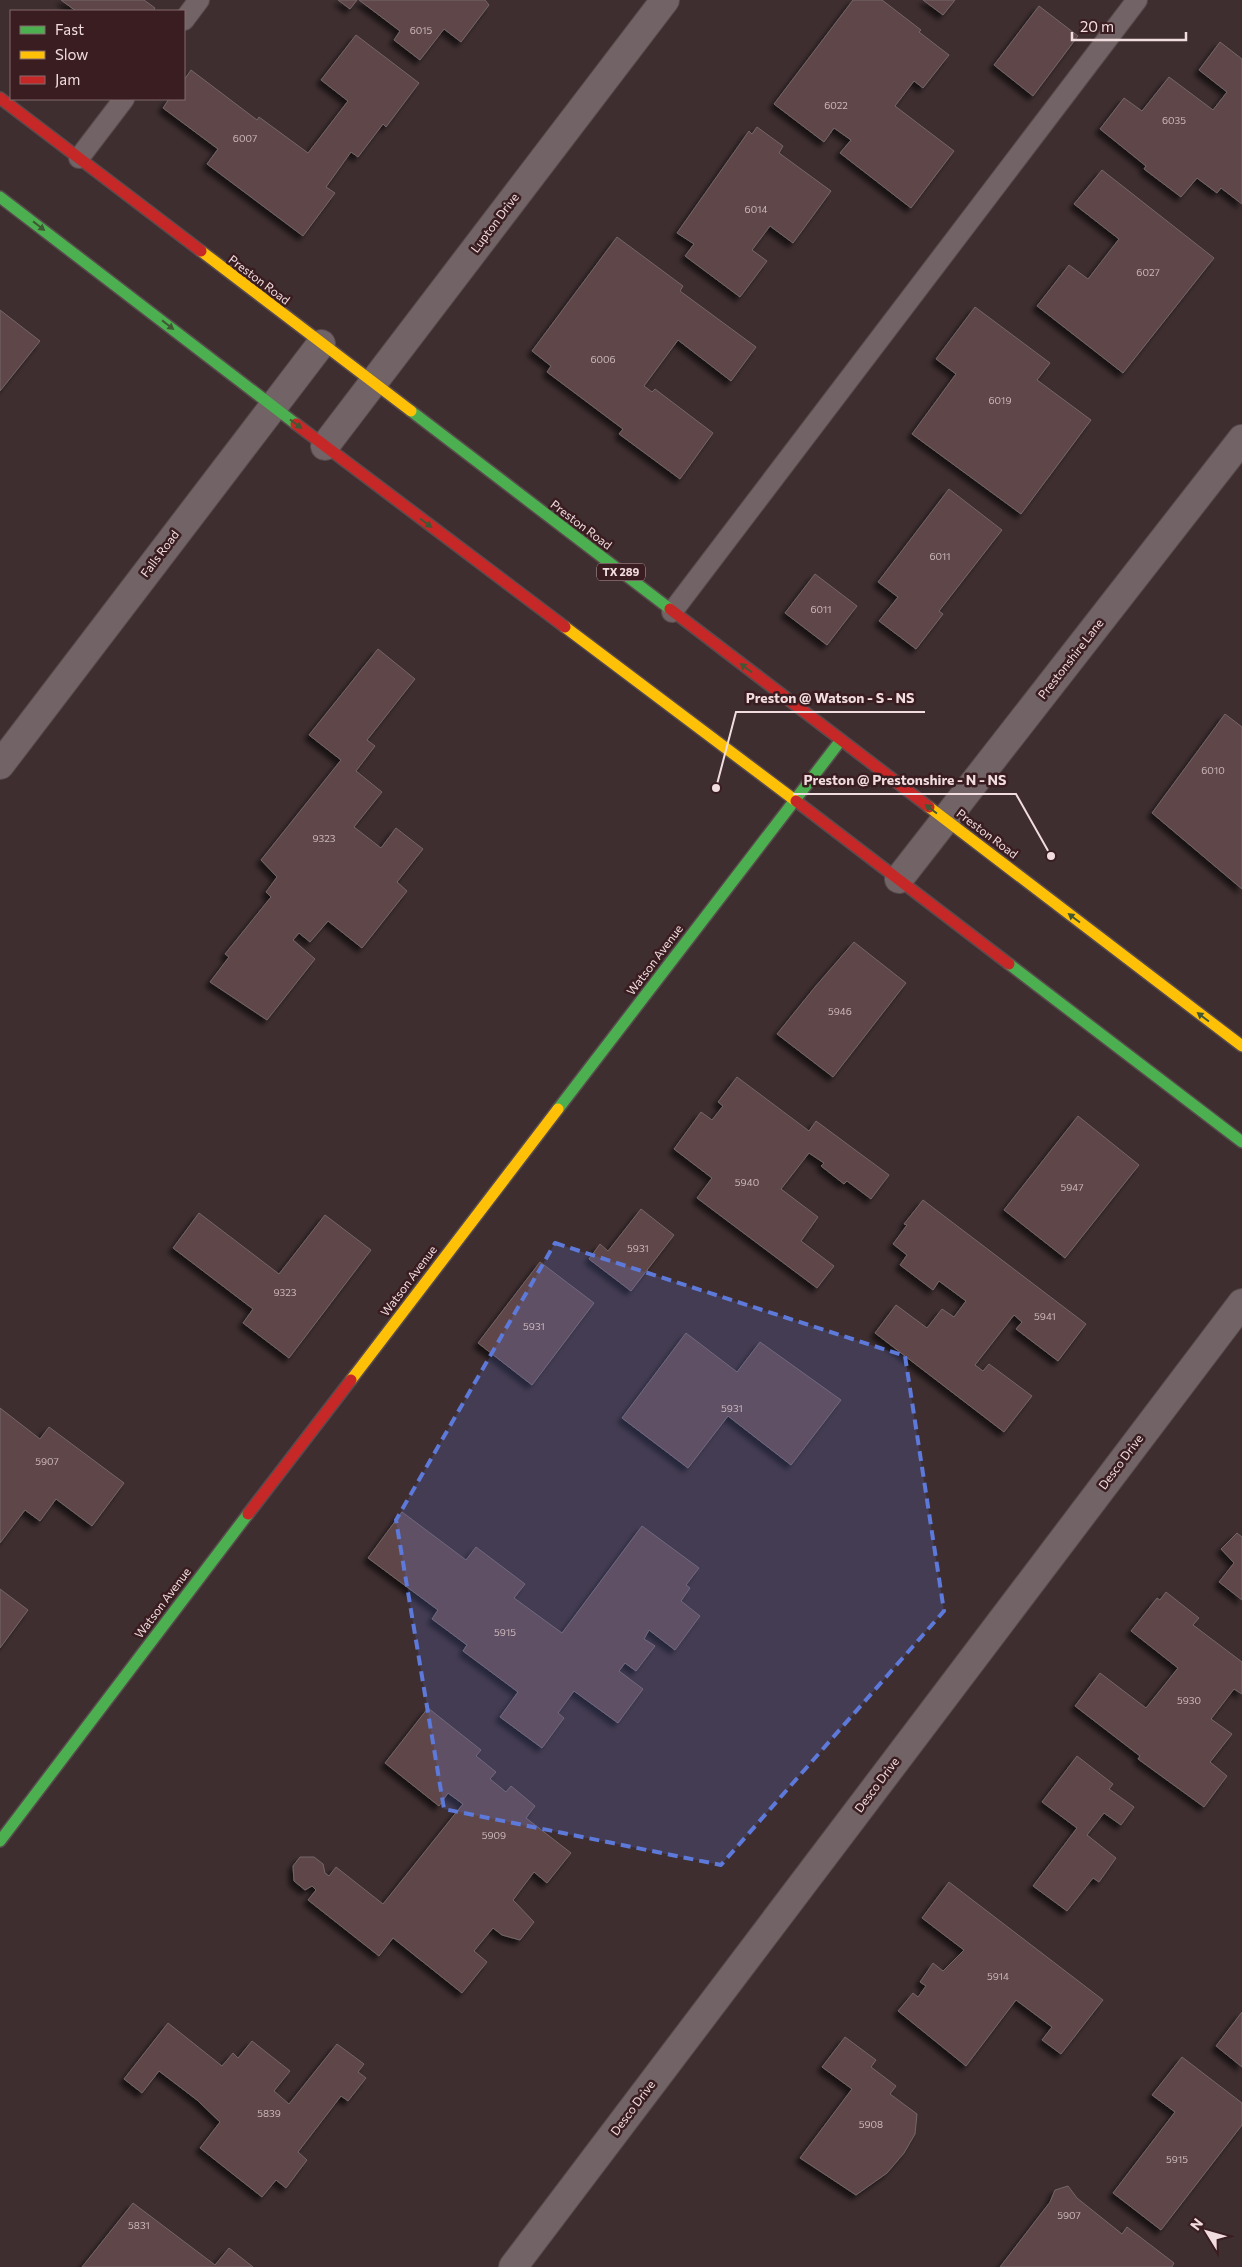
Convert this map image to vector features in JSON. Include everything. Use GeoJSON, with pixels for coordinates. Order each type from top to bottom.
{"type":"FeatureCollection","features":[{"type":"Feature","properties":{"kind":"main road","name":"Preston Road"},"geometry":{"type":"LineString","coordinates":[[0,98],[372,384],[1242,1046]]}},
{"type":"Feature","properties":{"kind":"main road"},"geometry":{"type":"LineString","coordinates":[[0,197],[273,407],[795,800],[1242,1142]]}},
{"type":"Feature","properties":{"kind":"main road","name":"Watson Avenue"},"geometry":{"type":"LineString","coordinates":[[0,1841],[254,1506],[841,740]]}},
{"type":"Feature","properties":{"kind":"street","name":"Lupton Drive"},"geometry":{"type":"LineString","coordinates":[[325,446],[666,0]]}},
{"type":"Feature","properties":{"kind":"street","name":"Falls Road"},"geometry":{"type":"LineString","coordinates":[[0,765],[321,344]]}},
{"type":"Feature","properties":{"kind":"street","name":"Prestonshire Lane"},"geometry":{"type":"LineString","coordinates":[[899,879],[1242,439]]}},
{"type":"Feature","properties":{"kind":"street","name":"Desco Drive"},"geometry":{"type":"LineString","coordinates":[[513,2267],[1242,1303]]}},
{"type":"Feature","properties":{"kind":"lane"},"geometry":{"type":"LineString","coordinates":[[185,19],[199,0]]}},
{"type":"Feature","properties":{"kind":"lane"},"geometry":{"type":"LineString","coordinates":[[672,612],[1137,0]]}},
{"type":"Feature","properties":{"kind":"lane"},"geometry":{"type":"LineString","coordinates":[[79,158],[123,100]]}},
{"type":"Feature","properties":{"kind":"highlighted area"},"geometry":{"type":"Polygon","coordinates":[[[555,1243],[905,1356],[944,1611],[721,1865],[444,1809],[396,1520],[555,1243]]]}},
{"type":"Feature","properties":{"kind":"building"},"geometry":{"type":"Polygon","coordinates":[[[61,0],[144,0],[155,8],[154,10],[75,10],[61,0]]]}},
{"type":"Feature","properties":{"kind":"building"},"geometry":{"type":"Polygon","coordinates":[[[338,0],[357,0],[350,9],[338,0]]]}},
{"type":"Feature","properties":{"kind":"building"},"geometry":{"type":"Polygon","coordinates":[[[359,0],[485,0],[489,5],[461,42],[444,29],[420,60],[394,40],[400,31],[359,0]]]}},
{"type":"Feature","properties":{"kind":"building"},"geometry":{"type":"Polygon","coordinates":[[[853,0],[882,0],[921,30],[919,32],[949,55],[923,88],[914,81],[895,106],[954,151],[911,208],[840,153],[851,140],[834,128],[824,142],[774,104],[853,0]]]}},
{"type":"Feature","properties":{"kind":"building"},"geometry":{"type":"Polygon","coordinates":[[[923,0],[955,0],[943,15],[923,0]]]}},
{"type":"Feature","properties":{"kind":"building"},"geometry":{"type":"Polygon","coordinates":[[[1039,6],[1078,36],[1033,96],[994,65],[1039,6]]]}},
{"type":"Feature","properties":{"kind":"building"},"geometry":{"type":"Polygon","coordinates":[[[356,35],[419,83],[386,127],[383,124],[358,157],[351,152],[326,187],[335,193],[303,236],[207,164],[218,149],[163,108],[168,100],[185,100],[185,79],[191,70],[257,120],[259,117],[308,153],[348,101],[321,80],[356,35]]]}},
{"type":"Feature","properties":{"kind":"building"},"geometry":{"type":"Polygon","coordinates":[[[1220,42],[1242,59],[1242,204],[1221,188],[1217,193],[1197,178],[1181,197],[1144,169],[1146,166],[1100,129],[1124,98],[1142,111],[1169,77],[1213,110],[1227,92],[1199,70],[1220,42]]]}},
{"type":"Feature","properties":{"kind":"building"},"geometry":{"type":"Polygon","coordinates":[[[757,127],[783,146],[779,153],[831,191],[793,243],[770,226],[752,250],[767,261],[740,297],[685,256],[694,244],[677,233],[749,131],[752,134],[757,127]]]}},
{"type":"Feature","properties":{"kind":"building"},"geometry":{"type":"Polygon","coordinates":[[[1102,170],[1214,258],[1123,373],[1037,306],[1069,265],[1088,279],[1119,239],[1074,204],[1102,170]]]}},
{"type":"Feature","properties":{"kind":"building"},"geometry":{"type":"Polygon","coordinates":[[[617,237],[683,286],[680,291],[756,347],[731,381],[678,340],[644,386],[652,392],[655,389],[713,433],[680,479],[619,434],[623,429],[547,372],[551,366],[532,351],[617,237]]]}},
{"type":"Feature","properties":{"kind":"building"},"geometry":{"type":"Polygon","coordinates":[[[975,307],[1050,363],[1037,380],[1091,420],[1021,514],[912,434],[956,374],[936,359],[975,307]]]}},
{"type":"Feature","properties":{"kind":"building"},"geometry":{"type":"Polygon","coordinates":[[[0,310],[40,341],[0,391],[0,310]]]}},
{"type":"Feature","properties":{"kind":"building"},"geometry":{"type":"Polygon","coordinates":[[[949,489],[1002,530],[939,611],[943,614],[916,649],[879,621],[898,597],[878,582],[949,489]]]}},
{"type":"Feature","properties":{"kind":"building"},"geometry":{"type":"Polygon","coordinates":[[[815,574],[857,606],[827,645],[785,613],[815,574]]]}},
{"type":"Feature","properties":{"kind":"building"},"geometry":{"type":"Polygon","coordinates":[[[378,649],[415,679],[367,740],[375,746],[356,771],[382,792],[354,827],[381,848],[396,828],[423,849],[397,882],[407,891],[362,948],[328,921],[310,942],[299,933],[293,940],[315,959],[267,1020],[210,982],[229,957],[225,954],[271,897],[266,892],[277,877],[261,860],[341,760],[309,735],[378,649]]]}},
{"type":"Feature","properties":{"kind":"building"},"geometry":{"type":"Polygon","coordinates":[[[1225,714],[1242,727],[1242,889],[1152,813],[1225,714]]]}},
{"type":"Feature","properties":{"kind":"building"},"geometry":{"type":"Polygon","coordinates":[[[854,942],[906,983],[833,1077],[777,1034],[854,942]]]}},
{"type":"Feature","properties":{"kind":"building"},"geometry":{"type":"Polygon","coordinates":[[[737,1077],[809,1131],[816,1121],[889,1175],[871,1199],[847,1181],[844,1184],[821,1166],[824,1163],[809,1153],[781,1189],[818,1217],[801,1241],[834,1266],[817,1288],[697,1198],[712,1178],[674,1149],[701,1112],[712,1120],[723,1106],[718,1102],[737,1077]]]}},
{"type":"Feature","properties":{"kind":"building"},"geometry":{"type":"Polygon","coordinates":[[[1078,1116],[1139,1165],[1065,1258],[1004,1210],[1078,1116]]]}},
{"type":"Feature","properties":{"kind":"building"},"geometry":{"type":"Polygon","coordinates":[[[923,1200],[1086,1324],[1058,1361],[1016,1329],[1022,1322],[1014,1315],[975,1365],[983,1371],[989,1364],[1032,1396],[1004,1432],[875,1333],[896,1305],[927,1328],[942,1309],[954,1317],[966,1301],[939,1281],[933,1290],[900,1265],[907,1255],[893,1244],[907,1225],[904,1224],[923,1200]]]}},
{"type":"Feature","properties":{"kind":"building"},"geometry":{"type":"Polygon","coordinates":[[[641,1209],[674,1235],[631,1291],[589,1259],[600,1244],[608,1251],[641,1209]]]}},
{"type":"Feature","properties":{"kind":"building"},"geometry":{"type":"Polygon","coordinates":[[[199,1213],[279,1274],[325,1215],[371,1250],[289,1358],[243,1323],[253,1309],[173,1248],[199,1213]]]}},
{"type":"Feature","properties":{"kind":"building"},"geometry":{"type":"Polygon","coordinates":[[[540,1262],[594,1303],[532,1385],[478,1343],[540,1262]]]}},
{"type":"Feature","properties":{"kind":"building"},"geometry":{"type":"Polygon","coordinates":[[[686,1333],[737,1372],[760,1342],[841,1400],[791,1465],[728,1416],[688,1468],[622,1418],[686,1333]]]}},
{"type":"Feature","properties":{"kind":"building"},"geometry":{"type":"Polygon","coordinates":[[[0,1408],[40,1439],[49,1427],[124,1483],[92,1526],[56,1499],[40,1521],[25,1510],[0,1543],[0,1408]]]}},
{"type":"Feature","properties":{"kind":"building"},"geometry":{"type":"Polygon","coordinates":[[[402,1512],[466,1560],[476,1547],[525,1584],[514,1598],[562,1633],[642,1526],[699,1568],[686,1585],[690,1588],[681,1601],[700,1616],[675,1650],[649,1630],[644,1639],[655,1646],[636,1671],[625,1663],[619,1671],[643,1689],[618,1723],[574,1691],[558,1713],[564,1718],[542,1748],[500,1717],[518,1692],[463,1651],[467,1645],[432,1619],[438,1610],[368,1558],[402,1512]]]}},
{"type":"Feature","properties":{"kind":"building"},"geometry":{"type":"Polygon","coordinates":[[[1237,1533],[1242,1537],[1242,1600],[1219,1582],[1234,1563],[1221,1549],[1237,1533]]]}},
{"type":"Feature","properties":{"kind":"building"},"geometry":{"type":"Polygon","coordinates":[[[0,1589],[28,1610],[0,1648],[0,1589]]]}},
{"type":"Feature","properties":{"kind":"building"},"geometry":{"type":"Polygon","coordinates":[[[1166,1592],[1199,1618],[1193,1625],[1242,1662],[1242,1694],[1234,1689],[1211,1719],[1232,1734],[1210,1762],[1227,1776],[1204,1807],[1138,1759],[1140,1756],[1075,1706],[1100,1673],[1146,1708],[1178,1668],[1131,1631],[1157,1598],[1160,1600],[1166,1592]]]}},
{"type":"Feature","properties":{"kind":"building"},"geometry":{"type":"Polygon","coordinates":[[[428,1708],[481,1750],[476,1756],[496,1772],[490,1779],[506,1792],[511,1786],[535,1806],[526,1818],[571,1853],[547,1883],[534,1872],[513,1900],[534,1922],[520,1940],[502,1935],[493,1928],[474,1951],[487,1962],[462,1993],[393,1938],[379,1956],[308,1900],[316,1890],[312,1886],[305,1890],[294,1881],[293,1866],[300,1857],[314,1857],[323,1864],[325,1873],[329,1876],[336,1867],[383,1904],[463,1804],[448,1793],[439,1806],[385,1763],[428,1708]]]}},
{"type":"Feature","properties":{"kind":"building"},"geometry":{"type":"Polygon","coordinates":[[[1077,1756],[1113,1784],[1109,1789],[1134,1807],[1121,1825],[1104,1813],[1087,1835],[1116,1858],[1099,1882],[1093,1878],[1067,1911],[1033,1886],[1077,1828],[1042,1802],[1077,1756]]]}},
{"type":"Feature","properties":{"kind":"building"},"geometry":{"type":"Polygon","coordinates":[[[949,1882],[1103,2000],[1061,2054],[1042,2040],[1052,2027],[1016,2000],[966,2066],[898,2011],[913,1993],[918,1997],[926,1986],[920,1982],[933,1963],[943,1971],[964,1950],[922,1918],[949,1882]]]}},
{"type":"Feature","properties":{"kind":"building"},"geometry":{"type":"Polygon","coordinates":[[[1242,2012],[1242,2067],[1216,2046],[1242,2012]]]}},
{"type":"Feature","properties":{"kind":"building"},"geometry":{"type":"Polygon","coordinates":[[[168,2023],[222,2066],[233,2053],[238,2058],[252,2041],[290,2071],[274,2091],[289,2104],[337,2044],[364,2064],[358,2072],[366,2078],[348,2101],[341,2096],[298,2152],[307,2160],[286,2188],[276,2180],[262,2197],[200,2148],[220,2122],[197,2100],[159,2071],[142,2093],[124,2079],[168,2023]]]}},
{"type":"Feature","properties":{"kind":"building"},"geometry":{"type":"Polygon","coordinates":[[[845,2037],[876,2060],[871,2067],[896,2086],[890,2094],[917,2114],[915,2134],[904,2153],[887,2173],[856,2195],[800,2158],[852,2089],[822,2067],[845,2037]]]}},
{"type":"Feature","properties":{"kind":"building"},"geometry":{"type":"Polygon","coordinates":[[[1182,2057],[1242,2103],[1242,2125],[1161,2230],[1113,2193],[1175,2112],[1152,2095],[1182,2057]]]}},
{"type":"Feature","properties":{"kind":"building"},"geometry":{"type":"Polygon","coordinates":[[[1068,2186],[1077,2198],[1122,2234],[1127,2227],[1174,2263],[1172,2267],[1000,2267],[1050,2202],[1055,2190],[1068,2186]]]}},
{"type":"Feature","properties":{"kind":"building"},"geometry":{"type":"Polygon","coordinates":[[[133,2203],[215,2265],[229,2248],[253,2267],[82,2267],[133,2203]]]}},
{"type":"Feature","properties":{"kind":"traffic: fast"},"geometry":{"type":"LineString","coordinates":[[0,197],[296,424]]}},
{"type":"Feature","properties":{"kind":"traffic: fast"},"geometry":{"type":"LineString","coordinates":[[411,411],[670,609]]}},
{"type":"Feature","properties":{"kind":"traffic: fast"},"geometry":{"type":"LineString","coordinates":[[558,1109],[841,740]]}},
{"type":"Feature","properties":{"kind":"traffic: fast"},"geometry":{"type":"LineString","coordinates":[[1009,964],[1242,1142]]}},
{"type":"Feature","properties":{"kind":"traffic: fast"},"geometry":{"type":"LineString","coordinates":[[0,1841],[248,1514]]}},
{"type":"Feature","properties":{"kind":"traffic: slow"},"geometry":{"type":"LineString","coordinates":[[201,251],[411,411]]}},
{"type":"Feature","properties":{"kind":"traffic: slow"},"geometry":{"type":"LineString","coordinates":[[565,627],[796,801]]}},
{"type":"Feature","properties":{"kind":"traffic: slow"},"geometry":{"type":"LineString","coordinates":[[929,807],[1242,1046]]}},
{"type":"Feature","properties":{"kind":"traffic: slow"},"geometry":{"type":"LineString","coordinates":[[351,1380],[558,1109]]}},
{"type":"Feature","properties":{"kind":"traffic: jam"},"geometry":{"type":"LineString","coordinates":[[0,98],[201,251]]}},
{"type":"Feature","properties":{"kind":"traffic: jam"},"geometry":{"type":"LineString","coordinates":[[296,424],[565,627]]}},
{"type":"Feature","properties":{"kind":"traffic: jam"},"geometry":{"type":"LineString","coordinates":[[670,609],[929,807]]}},
{"type":"Feature","properties":{"kind":"traffic: jam"},"geometry":{"type":"LineString","coordinates":[[796,801],[1009,964]]}},
{"type":"Feature","properties":{"kind":"traffic: jam"},"geometry":{"type":"LineString","coordinates":[[248,1514],[351,1380]]}},
{"type":"Feature","properties":{"kind":"place","name":"Preston @ Watson - S - NS"},"geometry":{"type":"Point","coordinates":[716,788]}},
{"type":"Feature","properties":{"kind":"place","name":"Preston @ Prestonshire - N - NS"},"geometry":{"type":"Point","coordinates":[1051,856]}}]}
